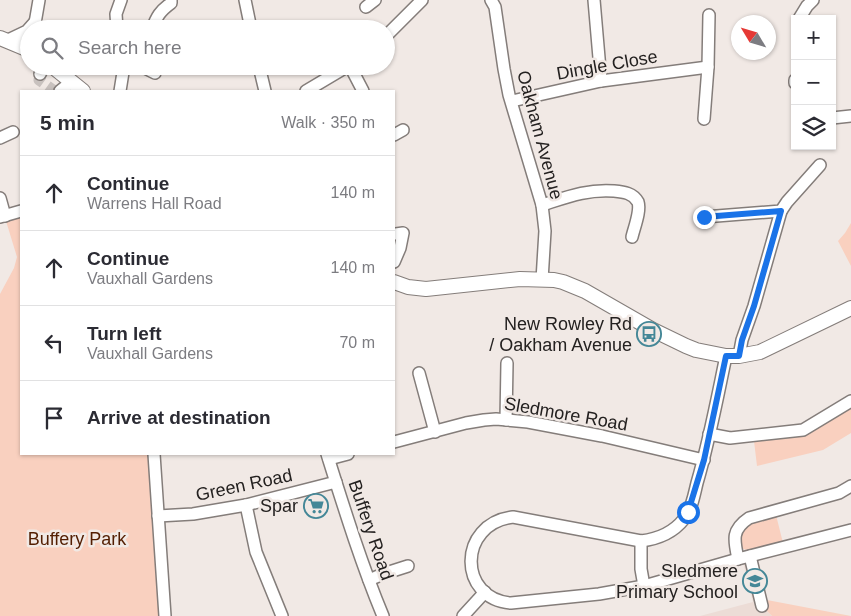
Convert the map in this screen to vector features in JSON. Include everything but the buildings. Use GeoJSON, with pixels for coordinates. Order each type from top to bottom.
{"type":"FeatureCollection","features":[{"type":"Feature","properties":{"kind":"main road"},"geometry":{"type":"LineString","coordinates":[[3,39],[20,46]]}},
{"type":"Feature","properties":{"kind":"main road"},"geometry":{"type":"LineString","coordinates":[[57,75],[82,90]]}},
{"type":"Feature","properties":{"kind":"main road"},"geometry":{"type":"LineString","coordinates":[[395,282],[426,290],[520,279],[554,280],[585,291],[653,330],[686,346],[696,350],[733,356],[760,352],[851,308]]}},
{"type":"Feature","properties":{"kind":"street"},"geometry":{"type":"LineString","coordinates":[[35,20],[39,0]]}},
{"type":"Feature","properties":{"kind":"street"},"geometry":{"type":"LineString","coordinates":[[116,20],[116,14],[121,0]]}},
{"type":"Feature","properties":{"kind":"street"},"geometry":{"type":"LineString","coordinates":[[155,20],[162,10],[171,3],[171,0]]}},
{"type":"Feature","properties":{"kind":"street"},"geometry":{"type":"LineString","coordinates":[[245,0],[249,20]]}},
{"type":"Feature","properties":{"kind":"street"},"geometry":{"type":"LineString","coordinates":[[395,27],[422,0]]}},
{"type":"Feature","properties":{"kind":"street","name":"Oakham Avenue"},"geometry":{"type":"LineString","coordinates":[[491,0],[494,7],[509,94],[542,205],[545,231],[542,280]]}},
{"type":"Feature","properties":{"kind":"street"},"geometry":{"type":"LineString","coordinates":[[594,0],[601,81]]}},
{"type":"Feature","properties":{"kind":"street"},"geometry":{"type":"LineString","coordinates":[[801,15],[813,0]]}},
{"type":"Feature","properties":{"kind":"street"},"geometry":{"type":"LineString","coordinates":[[704,119],[709,15]]}},
{"type":"Feature","properties":{"kind":"street"},"geometry":{"type":"LineString","coordinates":[[3,39],[20,33]]}},
{"type":"Feature","properties":{"kind":"street","name":"Dingle Close"},"geometry":{"type":"LineString","coordinates":[[512,101],[601,81],[708,67]]}},
{"type":"Feature","properties":{"kind":"street"},"geometry":{"type":"LineString","coordinates":[[120,90],[123,75]]}},
{"type":"Feature","properties":{"kind":"street"},"geometry":{"type":"LineString","coordinates":[[261,75],[265,90]]}},
{"type":"Feature","properties":{"kind":"street"},"geometry":{"type":"LineString","coordinates":[[308,90],[334,75]]}},
{"type":"Feature","properties":{"kind":"street"},"geometry":{"type":"LineString","coordinates":[[354,75],[362,90]]}},
{"type":"Feature","properties":{"kind":"street"},"geometry":{"type":"LineString","coordinates":[[58,90],[71,82]]}},
{"type":"Feature","properties":{"kind":"street"},"geometry":{"type":"LineString","coordinates":[[836,118],[851,116]]}},
{"type":"Feature","properties":{"kind":"street"},"geometry":{"type":"LineString","coordinates":[[0,138],[13,132]]}},
{"type":"Feature","properties":{"kind":"street"},"geometry":{"type":"LineString","coordinates":[[820,165],[781,211],[754,306],[742,340],[733,356],[709,434],[704,460],[691,505],[680,524],[663,537],[641,540],[513,517],[499,519],[487,527],[477,538],[472,550],[471,563],[473,574],[479,586],[492,598],[505,603],[511,603],[599,594],[644,586],[738,559],[851,530]]}},
{"type":"Feature","properties":{"kind":"street"},"geometry":{"type":"LineString","coordinates":[[542,205],[592,191],[631,194],[638,204],[639,210],[632,237]]}},
{"type":"Feature","properties":{"kind":"street"},"geometry":{"type":"LineString","coordinates":[[0,198],[2,217],[20,211]]}},
{"type":"Feature","properties":{"kind":"street"},"geometry":{"type":"LineString","coordinates":[[704,217],[781,211]]}},
{"type":"Feature","properties":{"kind":"street"},"geometry":{"type":"LineString","coordinates":[[395,260],[403,233]]}},
{"type":"Feature","properties":{"kind":"street"},"geometry":{"type":"LineString","coordinates":[[506,420],[507,363]]}},
{"type":"Feature","properties":{"kind":"street"},"geometry":{"type":"LineString","coordinates":[[419,374],[435,432]]}},
{"type":"Feature","properties":{"kind":"street"},"geometry":{"type":"LineString","coordinates":[[709,434],[730,438],[803,430],[851,401]]}},
{"type":"Feature","properties":{"kind":"street","name":"Sledmore Road"},"geometry":{"type":"LineString","coordinates":[[395,442],[484,420],[496,419],[528,422],[593,434],[704,460]]}},
{"type":"Feature","properties":{"kind":"street"},"geometry":{"type":"LineString","coordinates":[[154,455],[165,616]]}},
{"type":"Feature","properties":{"kind":"street","name":"Buffery Road"},"geometry":{"type":"LineString","coordinates":[[328,456],[382,616]]}},
{"type":"Feature","properties":{"kind":"street","name":"Green Road"},"geometry":{"type":"LineString","coordinates":[[158,516],[193,514],[246,505],[336,482]]}},
{"type":"Feature","properties":{"kind":"street"},"geometry":{"type":"LineString","coordinates":[[738,559],[734,535],[742,522],[749,518],[839,493],[851,486]]}},
{"type":"Feature","properties":{"kind":"street"},"geometry":{"type":"LineString","coordinates":[[246,505],[256,552],[282,616]]}},
{"type":"Feature","properties":{"kind":"street"},"geometry":{"type":"LineString","coordinates":[[641,540],[641,569],[644,586]]}},
{"type":"Feature","properties":{"kind":"street"},"geometry":{"type":"LineString","coordinates":[[750,556],[762,606]]}},
{"type":"Feature","properties":{"kind":"street"},"geometry":{"type":"LineString","coordinates":[[369,580],[408,566]]}},
{"type":"Feature","properties":{"kind":"street"},"geometry":{"type":"LineString","coordinates":[[463,616],[485,592]]}},
{"type":"Feature","properties":{"kind":"shaded area","name":"Sledmere Primary School"},"geometry":{"type":"Polygon","coordinates":[[[757,558],[767,600],[764,608],[772,616],[700,616],[753,602],[743,562],[757,558]]]}},
{"type":"Feature","properties":{"kind":"green space","name":"Buffery Park"},"geometry":{"type":"Polygon","coordinates":[[[20,216],[20,455],[149,455],[160,616],[0,616],[0,294],[14,268],[17,257],[6,221],[20,216]]]}},
{"type":"Feature","properties":{"kind":"green space"},"geometry":{"type":"Polygon","coordinates":[[[851,223],[851,266],[838,241],[851,223]]]}},
{"type":"Feature","properties":{"kind":"green space"},"geometry":{"type":"Polygon","coordinates":[[[851,406],[851,433],[823,450],[757,466],[754,441],[792,437],[851,406]]]}},
{"type":"Feature","properties":{"kind":"green space"},"geometry":{"type":"Polygon","coordinates":[[[776,515],[783,543],[750,551],[740,548],[740,536],[745,527],[754,521],[776,515]]]}},
{"type":"Feature","properties":{"kind":"green space"},"geometry":{"type":"Polygon","coordinates":[[[767,600],[851,616],[772,616],[764,608],[767,600]]]}},
{"type":"Feature","properties":{"kind":"tunnel"},"geometry":{"type":"LineString","coordinates":[[40,75],[39,80],[53,90]]}},
{"type":"Feature","properties":{"kind":"place","name":"New Rowley Rd / Oakham Avenue"},"geometry":{"type":"Point","coordinates":[649,334]}},
{"type":"Feature","properties":{"kind":"place","name":"Spar"},"geometry":{"type":"Point","coordinates":[316,506]}},
{"type":"Feature","properties":{"kind":"place","name":"Sledmere Primary School"},"geometry":{"type":"Point","coordinates":[755,581]}},
{"type":"Feature","properties":{"kind":"route"},"geometry":{"type":"LineString","coordinates":[[688,512],[704,460],[726,356],[739,356],[742,340],[754,306],[781,211],[704,217]]}}]}
